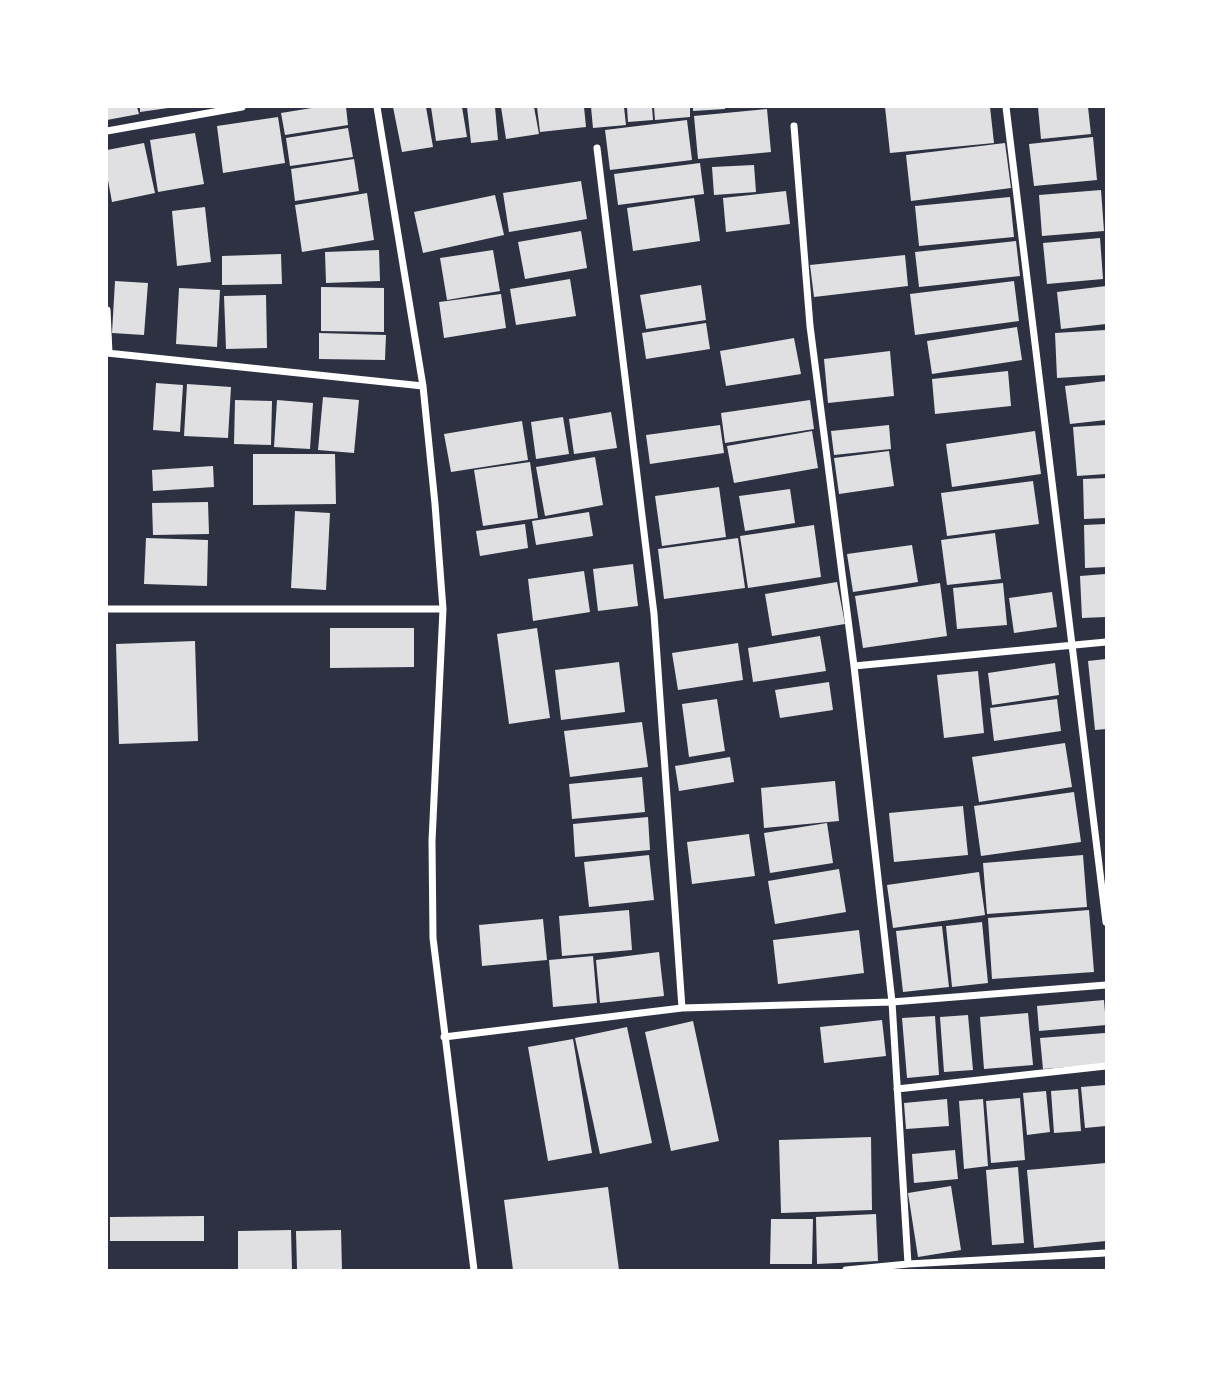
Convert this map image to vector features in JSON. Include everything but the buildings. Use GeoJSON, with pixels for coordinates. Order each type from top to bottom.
{"type":"FeatureCollection","features":[{"type":"Feature","properties":{"kind":"street"},"geometry":{"type":"LineString","coordinates":[[107,131],[221,108],[242,107]]}},
{"type":"Feature","properties":{"kind":"street"},"geometry":{"type":"LineString","coordinates":[[377,107],[423,386],[443,609],[432,855],[433,938],[474,1270]]}},
{"type":"Feature","properties":{"kind":"street"},"geometry":{"type":"LineString","coordinates":[[1006,107],[1106,922]]}},
{"type":"Feature","properties":{"kind":"street"},"geometry":{"type":"LineString","coordinates":[[793,126],[810,326],[855,666],[892,1002],[908,1264]]}},
{"type":"Feature","properties":{"kind":"street"},"geometry":{"type":"LineString","coordinates":[[597,148],[654,614],[682,1009]]}},
{"type":"Feature","properties":{"kind":"street"},"geometry":{"type":"LineString","coordinates":[[107,310],[108,353],[423,386]]}},
{"type":"Feature","properties":{"kind":"street"},"geometry":{"type":"LineString","coordinates":[[107,608],[443,609]]}},
{"type":"Feature","properties":{"kind":"street"},"geometry":{"type":"LineString","coordinates":[[855,666],[1106,642]]}},
{"type":"Feature","properties":{"kind":"street"},"geometry":{"type":"LineString","coordinates":[[444,1037],[682,1009],[892,1002],[1106,985]]}},
{"type":"Feature","properties":{"kind":"street"},"geometry":{"type":"LineString","coordinates":[[897,1089],[1106,1066]]}},
{"type":"Feature","properties":{"kind":"street"},"geometry":{"type":"LineString","coordinates":[[846,1270],[1106,1253]]}}]}
